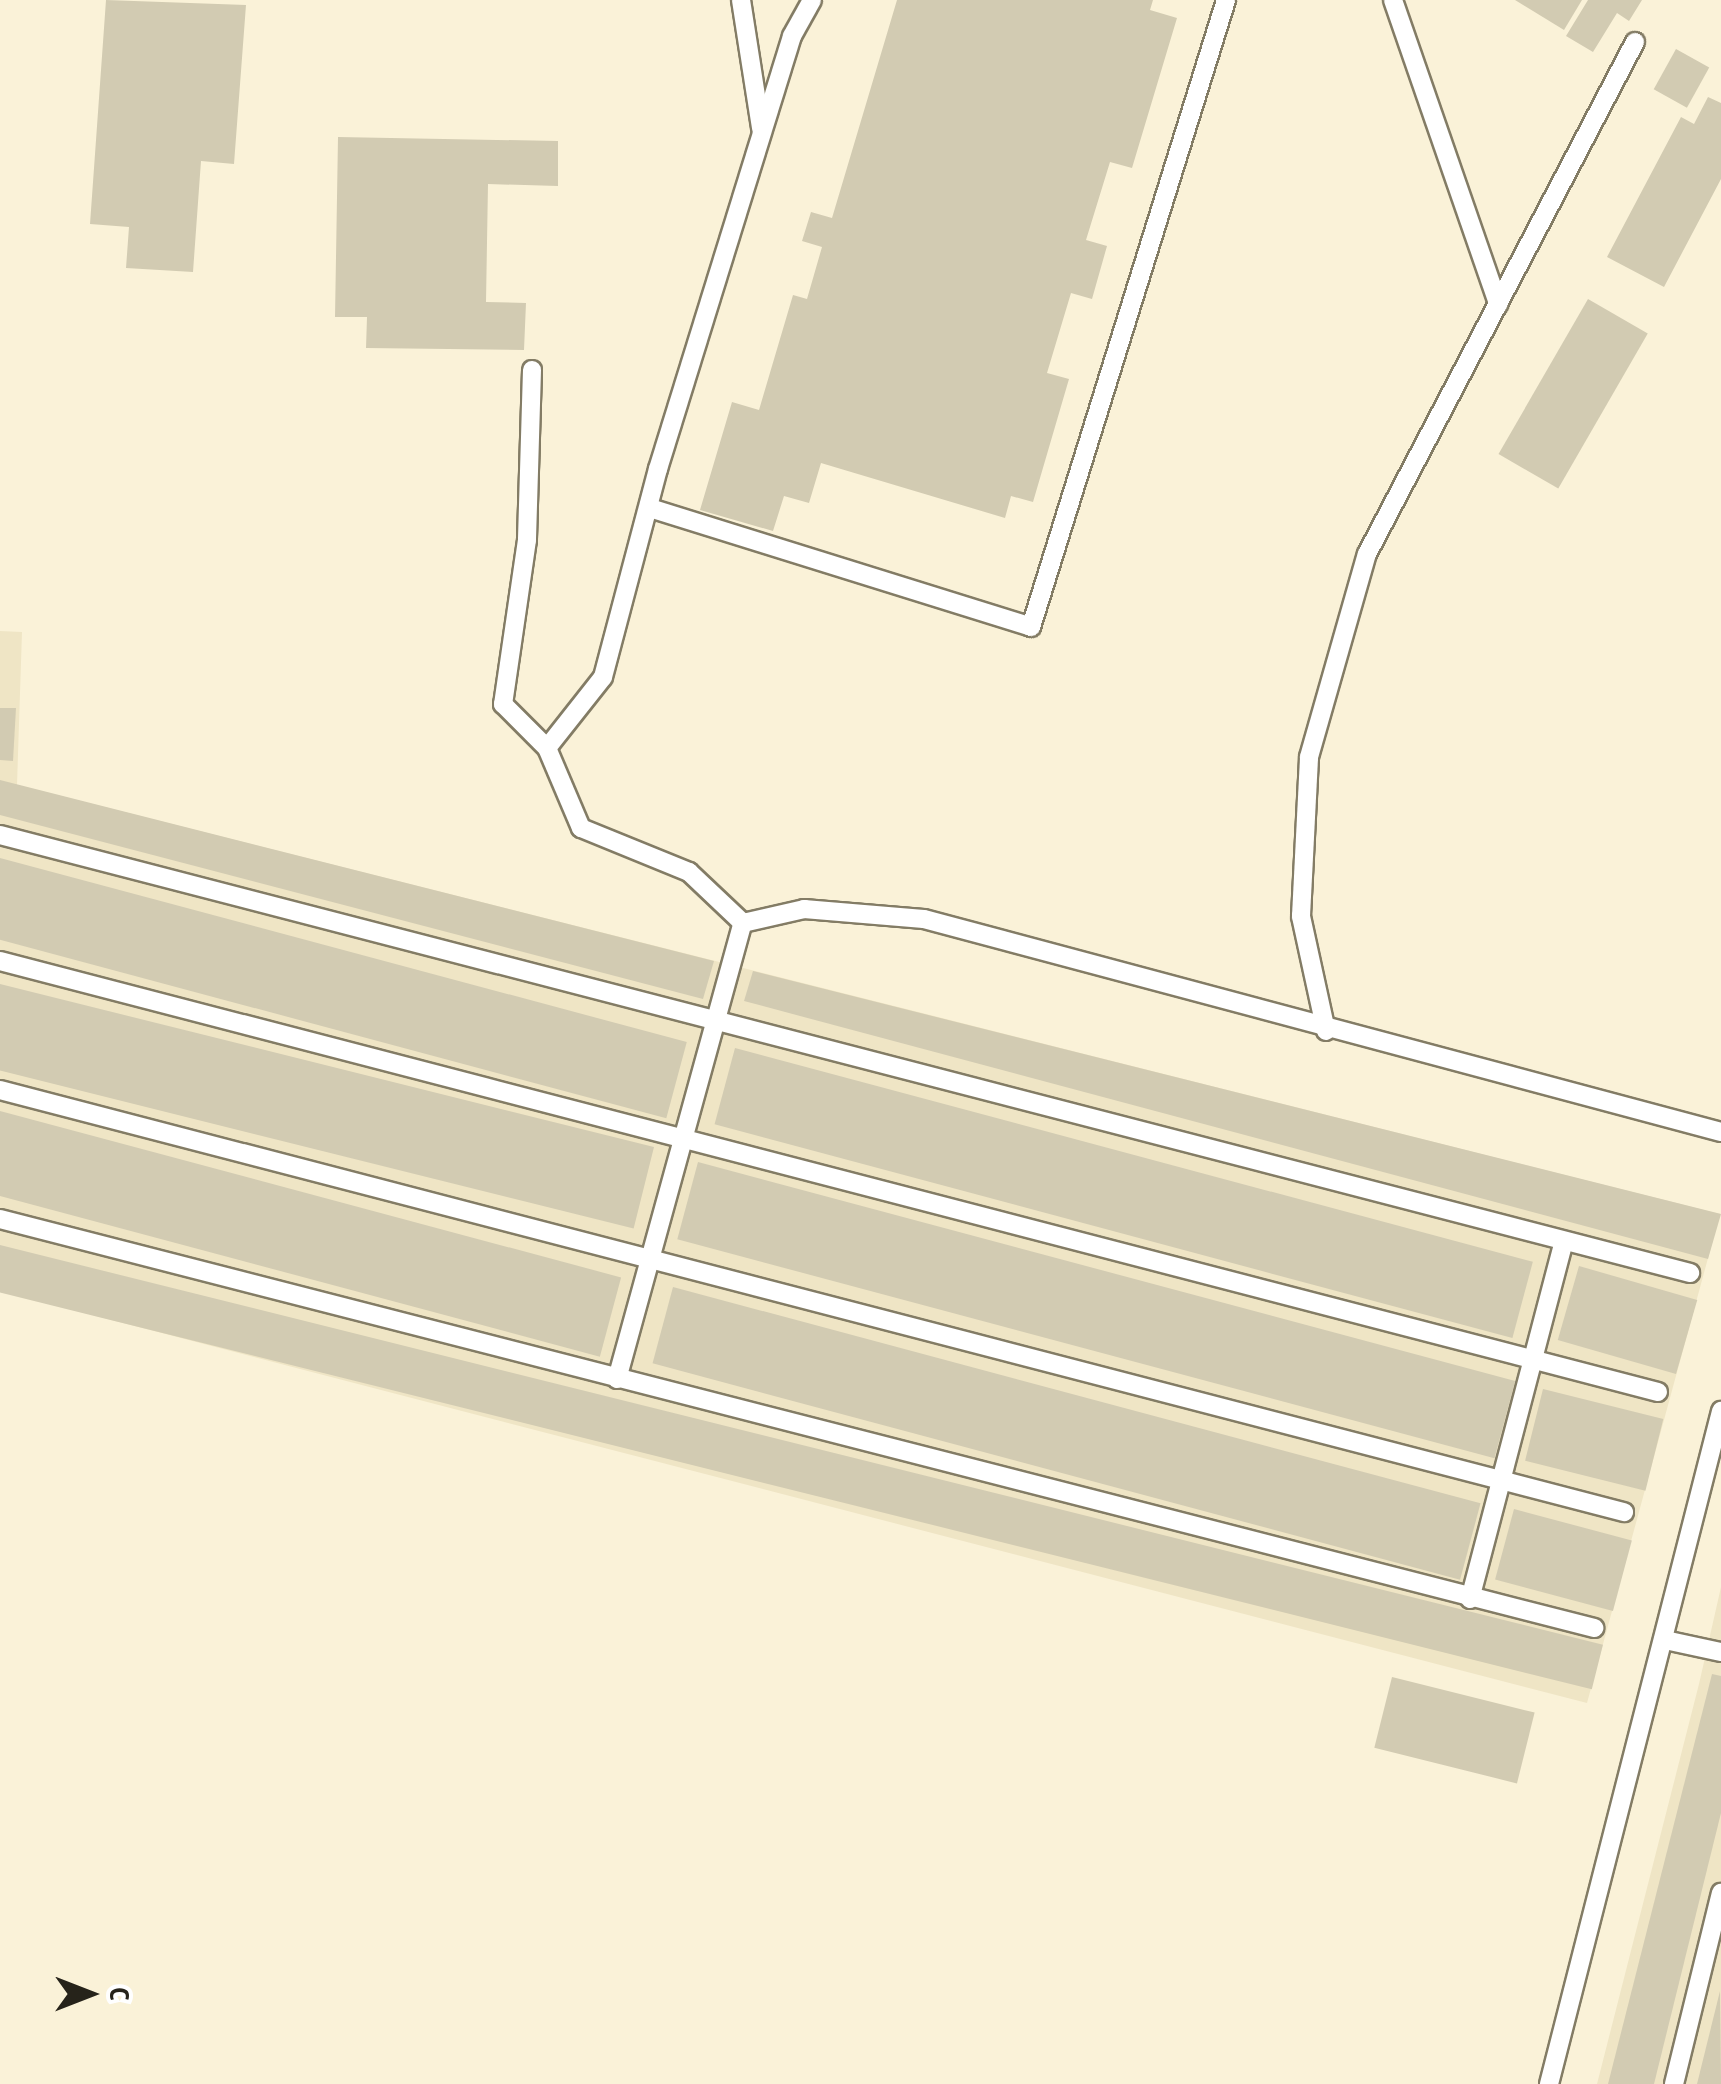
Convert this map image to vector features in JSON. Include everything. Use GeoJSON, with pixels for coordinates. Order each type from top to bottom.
{"type":"FeatureCollection","features":[{"type":"Feature","properties":{"kind":"lane"},"geometry":{"type":"LineString","coordinates":[[741,0],[762,133]]}},
{"type":"Feature","properties":{"kind":"lane"},"geometry":{"type":"LineString","coordinates":[[547,748],[603,677],[762,133],[812,0]]}},
{"type":"Feature","properties":{"kind":"lane"},"geometry":{"type":"LineString","coordinates":[[650,508],[1031,627],[1226,0]]}},
{"type":"Feature","properties":{"kind":"lane"},"geometry":{"type":"LineString","coordinates":[[1393,0],[1498,304]]}},
{"type":"Feature","properties":{"kind":"lane"},"geometry":{"type":"LineString","coordinates":[[1326,1032],[1301,916],[1309,757],[1367,554],[1635,42]]}},
{"type":"Feature","properties":{"kind":"lane"},"geometry":{"type":"LineString","coordinates":[[532,370],[527,540],[503,704],[547,748],[581,828],[688,872],[742,923]]}},
{"type":"Feature","properties":{"kind":"lane"},"geometry":{"type":"LineString","coordinates":[[0,835],[1690,1273]]}},
{"type":"Feature","properties":{"kind":"lane"},"geometry":{"type":"LineString","coordinates":[[742,923],[804,909],[924,918],[1326,1032],[1721,1132]]}},
{"type":"Feature","properties":{"kind":"lane"},"geometry":{"type":"LineString","coordinates":[[617,1378],[720,1021],[742,923]]}},
{"type":"Feature","properties":{"kind":"lane"},"geometry":{"type":"LineString","coordinates":[[0,961],[1658,1392]]}},
{"type":"Feature","properties":{"kind":"lane"},"geometry":{"type":"LineString","coordinates":[[0,1090],[1624,1512]]}},
{"type":"Feature","properties":{"kind":"lane"},"geometry":{"type":"LineString","coordinates":[[0,1219],[1594,1628]]}},
{"type":"Feature","properties":{"kind":"lane"},"geometry":{"type":"LineString","coordinates":[[1470,1599],[1537,1360],[1564,1242]]}},
{"type":"Feature","properties":{"kind":"lane"},"geometry":{"type":"LineString","coordinates":[[1549,2084],[1721,1410]]}},
{"type":"Feature","properties":{"kind":"lane"},"geometry":{"type":"LineString","coordinates":[[1665,1640],[1721,1652]]}},
{"type":"Feature","properties":{"kind":"lane"},"geometry":{"type":"LineString","coordinates":[[1674,2084],[1721,1893]]}},
{"type":"Feature","properties":{"kind":"shaded area"},"geometry":{"type":"Polygon","coordinates":[[[0,631],[22,632],[17,785],[1720,1214],[1587,1703],[0,1291],[0,631]]]}},
{"type":"Feature","properties":{"kind":"shaded area"},"geometry":{"type":"Polygon","coordinates":[[[1721,1587],[1721,2084],[1597,2084],[1699,1684],[1721,1587]]]}},
{"type":"Feature","properties":{"kind":"building"},"geometry":{"type":"Polygon","coordinates":[[[106,0],[246,5],[234,164],[201,161],[193,272],[126,268],[129,227],[90,224],[106,0]]]}},
{"type":"Feature","properties":{"kind":"building"},"geometry":{"type":"Polygon","coordinates":[[[897,0],[1153,0],[1150,10],[1177,18],[1132,168],[1110,162],[1086,240],[1107,246],[1092,299],[1071,293],[1047,373],[1069,379],[1033,502],[1011,496],[1005,518],[821,463],[809,503],[784,496],[773,531],[700,510],[732,402],[759,410],[793,295],[807,299],[822,247],[802,241],[811,212],[832,218],[897,0]]]}},
{"type":"Feature","properties":{"kind":"building"},"geometry":{"type":"Polygon","coordinates":[[[1515,0],[1582,0],[1564,30],[1515,0]]]}},
{"type":"Feature","properties":{"kind":"building"},"geometry":{"type":"Polygon","coordinates":[[[1588,0],[1642,0],[1629,21],[1617,13],[1593,52],[1566,36],[1588,0]]]}},
{"type":"Feature","properties":{"kind":"building"},"geometry":{"type":"Polygon","coordinates":[[[1676,49],[1709,67],[1687,108],[1654,89],[1676,49]]]}},
{"type":"Feature","properties":{"kind":"building"},"geometry":{"type":"Polygon","coordinates":[[[1708,97],[1721,103],[1721,179],[1664,287],[1607,257],[1681,117],[1694,124],[1708,97]]]}},
{"type":"Feature","properties":{"kind":"building"},"geometry":{"type":"Polygon","coordinates":[[[338,137],[558,141],[558,186],[488,184],[486,302],[526,303],[524,350],[366,348],[367,317],[335,317],[338,137]]]}},
{"type":"Feature","properties":{"kind":"building"},"geometry":{"type":"Polygon","coordinates":[[[1588,299],[1648,334],[1558,489],[1498,454],[1588,299]]]}},
{"type":"Feature","properties":{"kind":"building"},"geometry":{"type":"Polygon","coordinates":[[[0,708],[16,708],[13,761],[0,760],[0,708]]]}},
{"type":"Feature","properties":{"kind":"building"},"geometry":{"type":"Polygon","coordinates":[[[0,780],[714,961],[703,999],[0,815],[0,780]]]}},
{"type":"Feature","properties":{"kind":"building"},"geometry":{"type":"Polygon","coordinates":[[[0,858],[687,1042],[666,1118],[0,940],[0,858]]]}},
{"type":"Feature","properties":{"kind":"building"},"geometry":{"type":"Polygon","coordinates":[[[753,971],[1721,1214],[1708,1259],[744,1001],[753,971]]]}},
{"type":"Feature","properties":{"kind":"building"},"geometry":{"type":"Polygon","coordinates":[[[0,984],[654,1147],[634,1229],[0,1071],[0,984]]]}},
{"type":"Feature","properties":{"kind":"building"},"geometry":{"type":"Polygon","coordinates":[[[735,1048],[1533,1262],[1512,1338],[715,1124],[735,1048]]]}},
{"type":"Feature","properties":{"kind":"building"},"geometry":{"type":"Polygon","coordinates":[[[0,1111],[621,1277],[600,1357],[0,1196],[0,1111]]]}},
{"type":"Feature","properties":{"kind":"building"},"geometry":{"type":"Polygon","coordinates":[[[698,1162],[1515,1381],[1494,1458],[677,1239],[698,1162]]]}},
{"type":"Feature","properties":{"kind":"building"},"geometry":{"type":"Polygon","coordinates":[[[0,1245],[1603,1645],[1592,1689],[0,1292],[0,1245]]]}},
{"type":"Feature","properties":{"kind":"building"},"geometry":{"type":"Polygon","coordinates":[[[1579,1266],[1697,1300],[1676,1374],[1558,1340],[1579,1266]]]}},
{"type":"Feature","properties":{"kind":"building"},"geometry":{"type":"Polygon","coordinates":[[[673,1287],[1481,1503],[1460,1580],[653,1363],[673,1287]]]}},
{"type":"Feature","properties":{"kind":"building"},"geometry":{"type":"Polygon","coordinates":[[[1543,1389],[1663,1419],[1645,1491],[1525,1461],[1543,1389]]]}},
{"type":"Feature","properties":{"kind":"building"},"geometry":{"type":"Polygon","coordinates":[[[1514,1509],[1632,1541],[1613,1611],[1495,1580],[1514,1509]]]}},
{"type":"Feature","properties":{"kind":"building"},"geometry":{"type":"Polygon","coordinates":[[[1712,1674],[1721,1676],[1721,1813],[1654,2084],[1608,2084],[1712,1674]]]}},
{"type":"Feature","properties":{"kind":"building"},"geometry":{"type":"Polygon","coordinates":[[[1392,1677],[1535,1713],[1517,1783],[1374,1748],[1392,1677]]]}},
{"type":"Feature","properties":{"kind":"building"},"geometry":{"type":"Polygon","coordinates":[[[1720,1991],[1721,2084],[1697,2084],[1720,1991]]]}}]}
